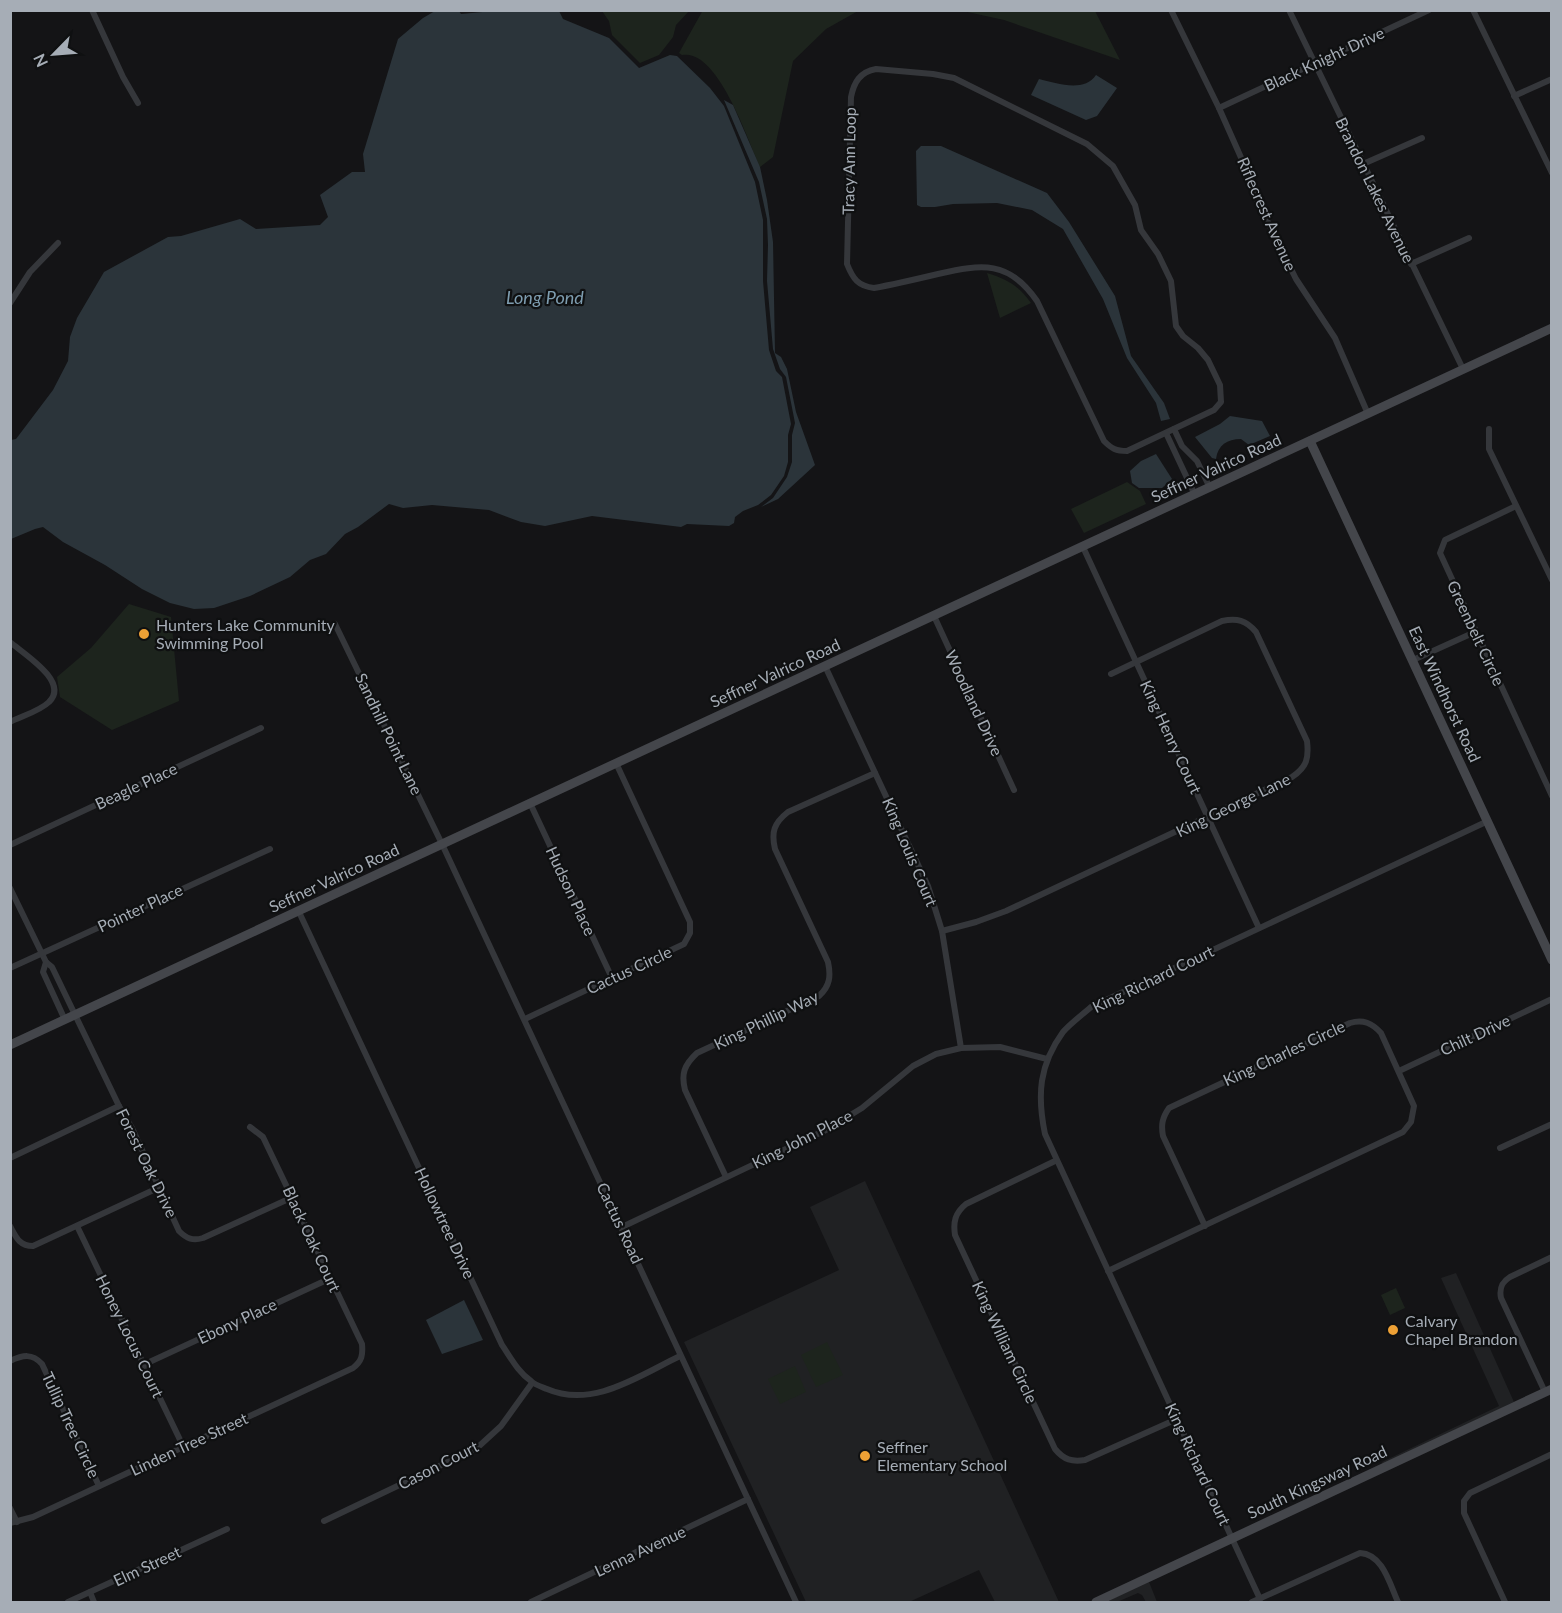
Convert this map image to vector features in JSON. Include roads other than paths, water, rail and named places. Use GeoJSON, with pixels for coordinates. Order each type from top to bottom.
{"type":"FeatureCollection","features":[{"type":"Feature","properties":{"kind":"street"},"geometry":{"type":"LineString","coordinates":[[92,10],[123,77],[138,103]]}},
{"type":"Feature","properties":{"kind":"street","name":"Riflecrest Avenue"},"geometry":{"type":"LineString","coordinates":[[1171,10],[1244,162],[1255,195],[1296,279],[1335,338],[1368,414]]}},
{"type":"Feature","properties":{"kind":"street","name":"Brandon Lakes Avenue"},"geometry":{"type":"LineString","coordinates":[[1289,10],[1463,369]]}},
{"type":"Feature","properties":{"kind":"street","name":"Black Knight Drive"},"geometry":{"type":"LineString","coordinates":[[1219,108],[1429,10]]}},
{"type":"Feature","properties":{"kind":"street"},"geometry":{"type":"LineString","coordinates":[[1473,10],[1551,173]]}},
{"type":"Feature","properties":{"kind":"street","name":"Tracy Ann Loop"},"geometry":{"type":"LineString","coordinates":[[876,69],[954,78],[1088,144],[1113,166],[1135,205],[1141,230],[1158,254],[1170,281],[1176,326],[1208,360],[1222,393],[1221,402],[1214,410],[1174,429],[1127,451],[1112,449],[1104,441],[1037,301],[1028,287],[1015,276],[988,266],[970,267],[874,288],[864,287],[855,281],[847,264],[851,97],[853,85],[859,77],[868,70],[876,69]]}},
{"type":"Feature","properties":{"kind":"street"},"geometry":{"type":"LineString","coordinates":[[1514,96],[1551,79]]}},
{"type":"Feature","properties":{"kind":"street"},"geometry":{"type":"LineString","coordinates":[[1363,164],[1422,138]]}},
{"type":"Feature","properties":{"kind":"street"},"geometry":{"type":"LineString","coordinates":[[1411,264],[1469,238]]}},
{"type":"Feature","properties":{"kind":"street"},"geometry":{"type":"LineString","coordinates":[[10,303],[30,272],[58,243]]}},
{"type":"Feature","properties":{"kind":"street","name":"Seffner Valrico Road"},"geometry":{"type":"LineString","coordinates":[[10,1045],[1551,328]]}},
{"type":"Feature","properties":{"kind":"street"},"geometry":{"type":"LineString","coordinates":[[1174,429],[1182,446],[1195,459],[1210,488]]}},
{"type":"Feature","properties":{"kind":"street"},"geometry":{"type":"LineString","coordinates":[[1489,429],[1489,449],[1551,580]]}},
{"type":"Feature","properties":{"kind":"street"},"geometry":{"type":"LineString","coordinates":[[1166,433],[1195,495]]}},
{"type":"Feature","properties":{"kind":"street","name":"East Windhorst Road"},"geometry":{"type":"LineString","coordinates":[[1310,441],[1551,960]]}},
{"type":"Feature","properties":{"kind":"street"},"geometry":{"type":"LineString","coordinates":[[1181,466],[1195,459]]}},
{"type":"Feature","properties":{"kind":"street","name":"Greenbelt Circle"},"geometry":{"type":"LineString","coordinates":[[1516,506],[1445,540],[1440,553],[1551,796]]}},
{"type":"Feature","properties":{"kind":"street","name":"King Henry Court"},"geometry":{"type":"LineString","coordinates":[[1083,547],[1259,928]]}},
{"type":"Feature","properties":{"kind":"street","name":"Woodland Drive"},"geometry":{"type":"LineString","coordinates":[[934,616],[1014,790]]}},
{"type":"Feature","properties":{"kind":"street","name":"King George Lane"},"geometry":{"type":"LineString","coordinates":[[942,931],[1006,911],[1208,818],[1301,771],[1307,762],[1309,754],[1307,741],[1256,632],[1242,620],[1234,618],[1222,621],[1111,674]]}},
{"type":"Feature","properties":{"kind":"street","name":"Sandhill Point Lane"},"geometry":{"type":"LineString","coordinates":[[335,624],[442,844]]}},
{"type":"Feature","properties":{"kind":"street"},"geometry":{"type":"LineString","coordinates":[[1413,660],[1475,632]]}},
{"type":"Feature","properties":{"kind":"street"},"geometry":{"type":"LineString","coordinates":[[10,642],[51,677],[55,685],[55,694],[44,706],[10,722]]}},
{"type":"Feature","properties":{"kind":"street","name":"King Louis Court"},"geometry":{"type":"LineString","coordinates":[[825,666],[928,886],[942,931],[961,1048]]}},
{"type":"Feature","properties":{"kind":"street","name":"Beagle Place"},"geometry":{"type":"LineString","coordinates":[[10,845],[261,728]]}},
{"type":"Feature","properties":{"kind":"street","name":"Cactus Circle"},"geometry":{"type":"LineString","coordinates":[[525,1019],[684,944],[688,939],[691,927],[616,763]]}},
{"type":"Feature","properties":{"kind":"street","name":"King Phillip Way"},"geometry":{"type":"LineString","coordinates":[[726,1177],[685,1090],[682,1077],[684,1068],[697,1053],[819,996],[825,990],[831,974],[828,962],[775,849],[772,838],[773,829],[779,819],[788,812],[875,773]]}},
{"type":"Feature","properties":{"kind":"street","name":"Hudson Place"},"geometry":{"type":"LineString","coordinates":[[530,803],[612,978]]}},
{"type":"Feature","properties":{"kind":"street","name":"King Richard Court"},"geometry":{"type":"LineString","coordinates":[[1260,1599],[1055,1161],[1045,1134],[1040,1110],[1041,1084],[1047,1059],[1064,1031],[1091,1007],[1488,821]]}},
{"type":"Feature","properties":{"kind":"street","name":"Cactus Road"},"geometry":{"type":"LineString","coordinates":[[442,844],[796,1602]]}},
{"type":"Feature","properties":{"kind":"street","name":"Pointer Place"},"geometry":{"type":"LineString","coordinates":[[10,968],[270,849]]}},
{"type":"Feature","properties":{"kind":"street","name":"Forest Oak Drive"},"geometry":{"type":"LineString","coordinates":[[10,888],[41,954],[52,966],[119,1106],[132,1128],[179,1231],[190,1240],[203,1238],[293,1197]]}},
{"type":"Feature","properties":{"kind":"street","name":"Hollowtree Drive"},"geometry":{"type":"LineString","coordinates":[[299,912],[502,1345],[516,1366],[532,1383],[560,1395],[590,1396],[608,1391],[680,1356]]}},
{"type":"Feature","properties":{"kind":"street"},"geometry":{"type":"LineString","coordinates":[[46,962],[43,972],[65,1020]]}},
{"type":"Feature","properties":{"kind":"street","name":"Chilt Drive"},"geometry":{"type":"LineString","coordinates":[[1400,1071],[1551,999]]}},
{"type":"Feature","properties":{"kind":"street","name":"King Charles Circle"},"geometry":{"type":"LineString","coordinates":[[1108,1271],[1205,1226],[1403,1132],[1412,1122],[1414,1106],[1381,1033],[1369,1023],[1359,1021],[1339,1028],[1169,1108],[1163,1116],[1161,1125],[1163,1136],[1205,1226]]}},
{"type":"Feature","properties":{"kind":"street","name":"King John Place"},"geometry":{"type":"LineString","coordinates":[[622,1227],[826,1130],[862,1108],[913,1066],[936,1054],[961,1048],[1000,1047],[1047,1059]]}},
{"type":"Feature","properties":{"kind":"street"},"geometry":{"type":"LineString","coordinates":[[10,1158],[119,1106]]}},
{"type":"Feature","properties":{"kind":"street"},"geometry":{"type":"LineString","coordinates":[[1500,1148],[1551,1124]]}},
{"type":"Feature","properties":{"kind":"street","name":"Black Oak Court"},"geometry":{"type":"LineString","coordinates":[[250,1127],[263,1137],[293,1197],[362,1344],[362,1357]]}},
{"type":"Feature","properties":{"kind":"street","name":"King William Circle"},"geometry":{"type":"LineString","coordinates":[[1055,1161],[966,1204],[959,1209],[954,1226],[955,1235],[1050,1439],[1061,1456],[1069,1460],[1085,1460],[1177,1419]]}},
{"type":"Feature","properties":{"kind":"street"},"geometry":{"type":"LineString","coordinates":[[10,1226],[16,1239],[27,1246],[39,1244],[160,1187]]}},
{"type":"Feature","properties":{"kind":"street","name":"Honey Locus Court"},"geometry":{"type":"LineString","coordinates":[[77,1226],[183,1446]]}},
{"type":"Feature","properties":{"kind":"street"},"geometry":{"type":"LineString","coordinates":[[1548,1391],[1500,1292],[1501,1286],[1510,1277],[1551,1257]]}},
{"type":"Feature","properties":{"kind":"street","name":"Ebony Place"},"geometry":{"type":"LineString","coordinates":[[143,1365],[331,1278]]}},
{"type":"Feature","properties":{"kind":"street","name":"Tullip Tree Circle"},"geometry":{"type":"LineString","coordinates":[[10,1361],[27,1355],[38,1359],[42,1364],[99,1486]]}},
{"type":"Feature","properties":{"kind":"street","name":"Linden Tree Street"},"geometry":{"type":"LineString","coordinates":[[14,1523],[33,1517],[353,1368],[362,1357]]}},
{"type":"Feature","properties":{"kind":"street","name":"Cason Court"},"geometry":{"type":"LineString","coordinates":[[324,1521],[477,1448],[501,1426],[532,1383]]}},
{"type":"Feature","properties":{"kind":"street","name":"South Kingsway Road"},"geometry":{"type":"LineString","coordinates":[[1096,1602],[1548,1391]]}},
{"type":"Feature","properties":{"kind":"street"},"geometry":{"type":"LineString","coordinates":[[1505,1602],[1464,1514],[1464,1501],[1470,1492],[1551,1454]]}},
{"type":"Feature","properties":{"kind":"street","name":"Lenna Avenue"},"geometry":{"type":"LineString","coordinates":[[531,1602],[748,1499]]}},
{"type":"Feature","properties":{"kind":"street"},"geometry":{"type":"LineString","coordinates":[[10,1508],[14,1523]]}},
{"type":"Feature","properties":{"kind":"street","name":"Elm Street"},"geometry":{"type":"LineString","coordinates":[[68,1602],[227,1529]]}},
{"type":"Feature","properties":{"kind":"street"},"geometry":{"type":"LineString","coordinates":[[1252,1602],[1360,1553],[1368,1553],[1380,1563],[1398,1602]]}},
{"type":"Feature","properties":{"kind":"street"},"geometry":{"type":"LineString","coordinates":[[90,1592],[94,1602]]}},
{"type":"Feature","properties":{"kind":"water","name":"Long Pond"},"geometry":{"type":"Polygon","coordinates":[[[435,11],[459,11],[461,14],[493,11],[559,11],[563,19],[609,38],[639,68],[670,55],[677,56],[710,88],[724,106],[755,182],[763,220],[763,281],[769,350],[776,371],[782,377],[791,424],[788,435],[788,462],[784,476],[771,495],[758,505],[743,511],[729,526],[687,524],[681,527],[592,516],[545,526],[521,522],[489,510],[432,505],[403,508],[389,504],[345,534],[326,554],[310,560],[290,577],[250,596],[214,608],[194,609],[170,603],[63,542],[43,527],[11,539],[11,440],[16,439],[53,390],[68,361],[70,337],[77,318],[104,272],[168,237],[181,236],[240,219],[256,229],[320,225],[328,217],[320,195],[352,172],[365,172],[363,154],[398,39],[435,11]]]}},
{"type":"Feature","properties":{"kind":"water"},"geometry":{"type":"Polygon","coordinates":[[[1096,75],[1117,88],[1097,116],[1086,120],[1031,95],[1039,79],[1077,85],[1091,81],[1096,75]]]}},
{"type":"Feature","properties":{"kind":"water"},"geometry":{"type":"Polygon","coordinates":[[[724,100],[733,105],[760,167],[773,242],[775,353],[781,357],[787,369],[796,412],[815,465],[778,499],[761,507],[773,498],[787,477],[792,462],[792,435],[795,423],[786,377],[780,369],[773,349],[767,281],[767,219],[759,182],[724,100]]]}},
{"type":"Feature","properties":{"kind":"water"},"geometry":{"type":"Polygon","coordinates":[[[921,146],[941,146],[1047,193],[1069,222],[1115,296],[1131,356],[1164,403],[1170,419],[1161,421],[1156,403],[1127,358],[1103,299],[1063,229],[1032,210],[997,203],[953,204],[935,207],[917,205],[916,151],[921,146]]]}},
{"type":"Feature","properties":{"kind":"water"},"geometry":{"type":"Polygon","coordinates":[[[1230,416],[1262,421],[1270,436],[1249,445],[1241,439],[1231,440],[1221,447],[1216,459],[1212,458],[1195,437],[1230,416]]]}},
{"type":"Feature","properties":{"kind":"water"},"geometry":{"type":"Polygon","coordinates":[[[1156,454],[1172,479],[1162,488],[1139,488],[1132,483],[1130,471],[1141,461],[1156,454]]]}},
{"type":"Feature","properties":{"kind":"water"},"geometry":{"type":"Polygon","coordinates":[[[464,1300],[483,1340],[442,1354],[426,1320],[464,1300]]]}},
{"type":"Feature","properties":{"kind":"place","name":"Hunters Lake Community Swimming Pool"},"geometry":{"type":"Point","coordinates":[144,634]}},
{"type":"Feature","properties":{"kind":"place","name":"Calvary Chapel Brandon"},"geometry":{"type":"Point","coordinates":[1393,1330]}},
{"type":"Feature","properties":{"kind":"place","name":"Seffner Elementary School"},"geometry":{"type":"Point","coordinates":[865,1456]}}]}
